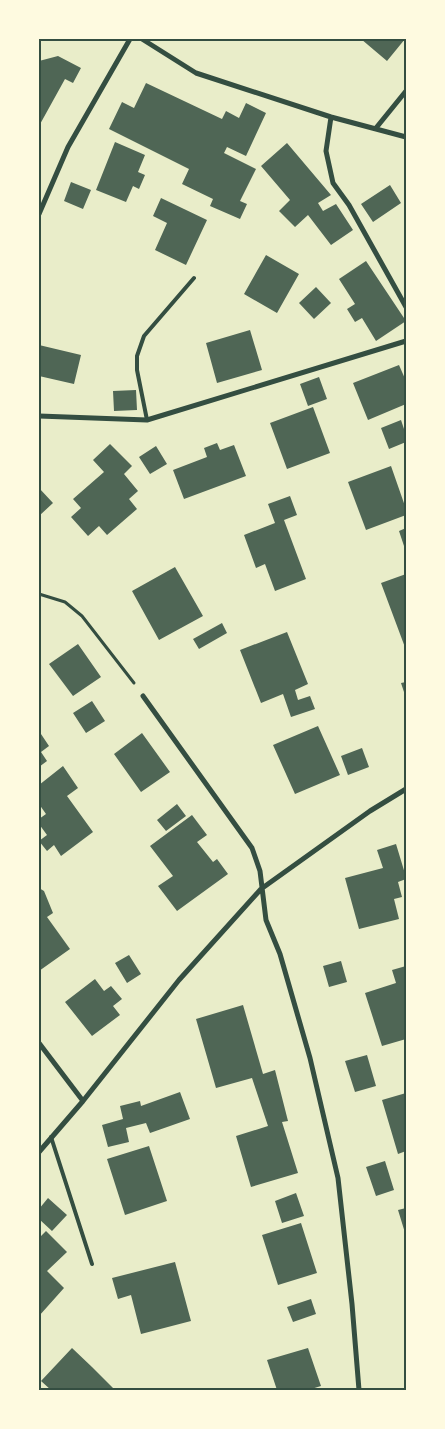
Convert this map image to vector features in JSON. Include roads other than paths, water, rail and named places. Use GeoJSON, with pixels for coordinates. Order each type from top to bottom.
{"type":"FeatureCollection","features":[{"type":"Feature","properties":{"kind":"street"},"geometry":{"type":"LineString","coordinates":[[39,214],[68,147],[130,39]]}},
{"type":"Feature","properties":{"kind":"street"},"geometry":{"type":"LineString","coordinates":[[142,39],[196,73],[331,117],[406,137]]}},
{"type":"Feature","properties":{"kind":"street"},"geometry":{"type":"LineString","coordinates":[[376,128],[406,91]]}},
{"type":"Feature","properties":{"kind":"street"},"geometry":{"type":"LineString","coordinates":[[331,117],[326,151],[333,183],[349,206],[406,308]]}},
{"type":"Feature","properties":{"kind":"street"},"geometry":{"type":"LineString","coordinates":[[39,416],[147,420],[406,341]]}},
{"type":"Feature","properties":{"kind":"street"},"geometry":{"type":"LineString","coordinates":[[143,696],[252,848],[260,871],[266,920],[280,954],[310,1058],[338,1178],[352,1304],[359,1390]]}},
{"type":"Feature","properties":{"kind":"street"},"geometry":{"type":"LineString","coordinates":[[39,1152],[179,980],[261,889],[370,811],[406,789]]}},
{"type":"Feature","properties":{"kind":"street"},"geometry":{"type":"LineString","coordinates":[[39,1043],[82,1101]]}},
{"type":"Feature","properties":{"kind":"lane"},"geometry":{"type":"LineString","coordinates":[[147,420],[137,370],[137,356],[144,336],[194,278]]}},
{"type":"Feature","properties":{"kind":"lane"},"geometry":{"type":"LineString","coordinates":[[51,1137],[92,1264]]}}]}
